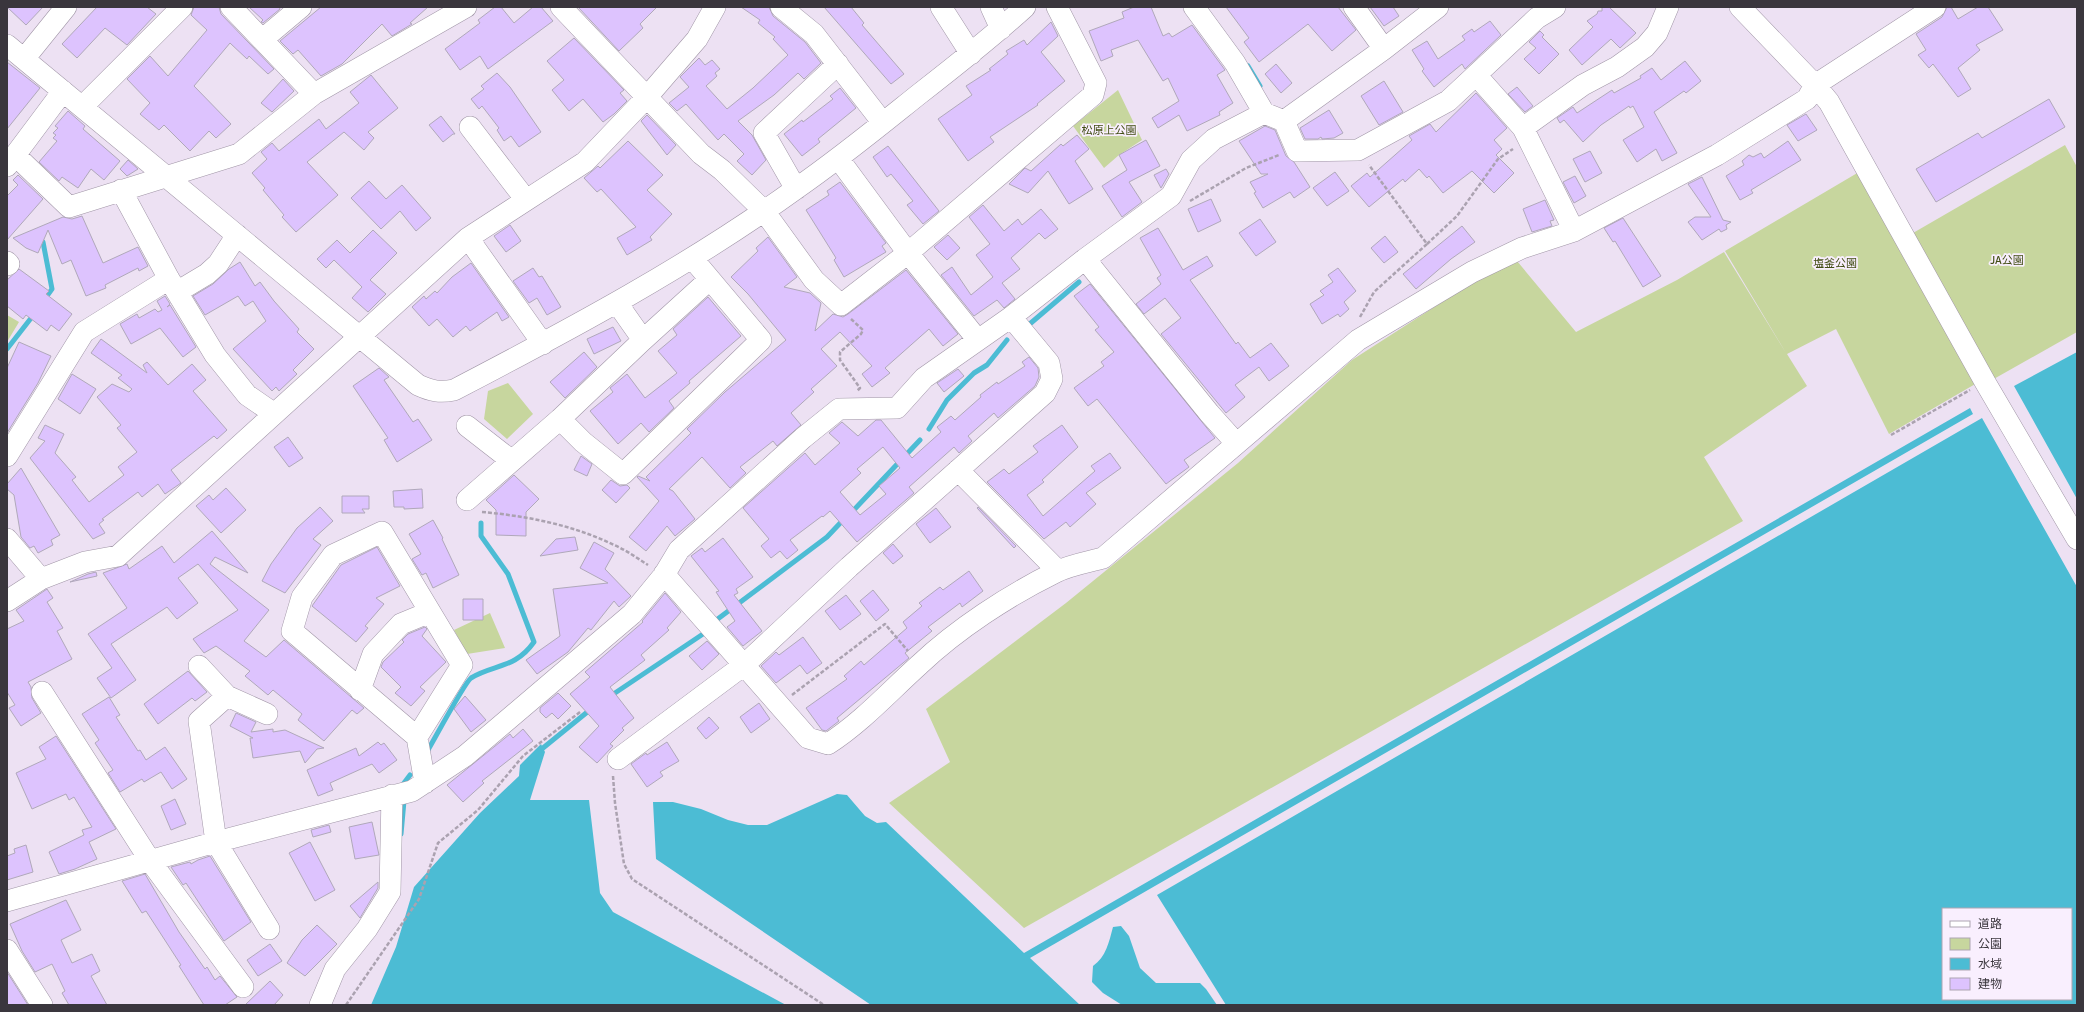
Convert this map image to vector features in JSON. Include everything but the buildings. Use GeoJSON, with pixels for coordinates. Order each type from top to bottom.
{"type":"FeatureCollection","features":[{"type":"Feature","properties":{"kind":"street"},"geometry":{"type":"LineString","coordinates":[[24,59],[66,7]]}},
{"type":"Feature","properties":{"kind":"street"},"geometry":{"type":"LineString","coordinates":[[82,107],[182,7]]}},
{"type":"Feature","properties":{"kind":"street"},"geometry":{"type":"LineString","coordinates":[[231,7],[314,94]]}},
{"type":"Feature","properties":{"kind":"street"},"geometry":{"type":"LineString","coordinates":[[263,39],[301,7]]}},
{"type":"Feature","properties":{"kind":"street"},"geometry":{"type":"LineString","coordinates":[[561,7],[701,154],[722,170],[764,211],[814,280],[841,305],[908,254],[1093,95],[1096,83],[1057,7]]}},
{"type":"Feature","properties":{"kind":"street"},"geometry":{"type":"LineString","coordinates":[[7,601],[41,579],[85,562],[118,556],[468,238],[585,162],[647,97],[697,39],[715,7]]}},
{"type":"Feature","properties":{"kind":"street"},"geometry":{"type":"LineString","coordinates":[[781,7],[814,34],[883,123]]}},
{"type":"Feature","properties":{"kind":"street"},"geometry":{"type":"LineString","coordinates":[[941,7],[970,54]]}},
{"type":"Feature","properties":{"kind":"street"},"geometry":{"type":"LineString","coordinates":[[991,7],[1001,28]]}},
{"type":"Feature","properties":{"kind":"street"},"geometry":{"type":"LineString","coordinates":[[7,45],[359,337],[418,384],[429,390],[442,392],[454,390],[543,344],[692,258],[764,211],[838,158],[883,123],[970,54],[1025,7]]}},
{"type":"Feature","properties":{"kind":"street"},"geometry":{"type":"LineString","coordinates":[[1194,7],[1235,63],[1264,113],[1284,121],[1297,151],[1358,150],[1448,101],[1477,76],[1537,18],[1555,7]]}},
{"type":"Feature","properties":{"kind":"street"},"geometry":{"type":"LineString","coordinates":[[1354,7],[1384,49]]}},
{"type":"Feature","properties":{"kind":"street"},"geometry":{"type":"LineString","coordinates":[[1284,121],[1384,49],[1438,7]]}},
{"type":"Feature","properties":{"kind":"street"},"geometry":{"type":"LineString","coordinates":[[1526,134],[1583,85],[1617,67],[1645,47],[1657,33],[1668,7]]}},
{"type":"Feature","properties":{"kind":"street"},"geometry":{"type":"LineString","coordinates":[[1740,7],[1815,85],[1829,102],[1985,382],[2077,539]]}},
{"type":"Feature","properties":{"kind":"street"},"geometry":{"type":"LineString","coordinates":[[664,574],[808,738],[828,744],[872,710],[919,664],[946,641],[997,606],[1058,571],[1103,558],[1358,340],[1472,272],[1522,248],[1574,231],[1717,155],[1807,99],[1815,85],[1935,7]]}},
{"type":"Feature","properties":{"kind":"street"},"geometry":{"type":"LineString","coordinates":[[63,91],[11,161],[69,207],[240,154],[314,94],[453,10]]}},
{"type":"Feature","properties":{"kind":"street"},"geometry":{"type":"LineString","coordinates":[[796,189],[764,133],[838,64]]}},
{"type":"Feature","properties":{"kind":"street"},"geometry":{"type":"LineString","coordinates":[[1477,76],[1526,134],[1574,231]]}},
{"type":"Feature","properties":{"kind":"street"},"geometry":{"type":"LineString","coordinates":[[7,902],[151,862],[216,842],[412,791],[425,783],[465,756],[632,614],[664,574],[679,550],[798,443],[839,409],[898,408],[924,378],[977,339],[1011,317],[1085,259],[1171,196],[1191,160],[1214,139],[1264,113]]}},
{"type":"Feature","properties":{"kind":"street"},"geometry":{"type":"LineString","coordinates":[[470,127],[526,200]]}},
{"type":"Feature","properties":{"kind":"street"},"geometry":{"type":"LineString","coordinates":[[838,158],[908,254],[977,339]]}},
{"type":"Feature","properties":{"kind":"street"},"geometry":{"type":"LineString","coordinates":[[121,190],[173,286],[215,355],[247,394],[274,413]]}},
{"type":"Feature","properties":{"kind":"street"},"geometry":{"type":"LineString","coordinates":[[7,456],[84,332],[173,286],[207,274],[218,264],[237,235]]}},
{"type":"Feature","properties":{"kind":"street"},"geometry":{"type":"LineString","coordinates":[[468,238],[543,344]]}},
{"type":"Feature","properties":{"kind":"street"},"geometry":{"type":"LineString","coordinates":[[560,419],[583,442],[623,474],[761,340],[692,258]]}},
{"type":"Feature","properties":{"kind":"street"},"geometry":{"type":"LineString","coordinates":[[1085,259],[1209,413],[1236,443]]}},
{"type":"Feature","properties":{"kind":"street"},"geometry":{"type":"LineString","coordinates":[[7,262],[9,264],[7,265]]}},
{"type":"Feature","properties":{"kind":"street"},"geometry":{"type":"LineString","coordinates":[[467,500],[560,419],[709,280]]}},
{"type":"Feature","properties":{"kind":"street"},"geometry":{"type":"LineString","coordinates":[[617,302],[643,340]]}},
{"type":"Feature","properties":{"kind":"street"},"geometry":{"type":"LineString","coordinates":[[618,759],[744,665],[849,567],[1045,393],[1052,379],[1049,363],[1011,317]]}},
{"type":"Feature","properties":{"kind":"street"},"geometry":{"type":"LineString","coordinates":[[467,426],[512,461]]}},
{"type":"Feature","properties":{"kind":"street"},"geometry":{"type":"LineString","coordinates":[[958,470],[1058,571]]}},
{"type":"Feature","properties":{"kind":"street"},"geometry":{"type":"LineString","coordinates":[[417,737],[462,665],[382,532],[334,555],[302,597],[292,631],[417,737],[425,783]]}},
{"type":"Feature","properties":{"kind":"street"},"geometry":{"type":"LineString","coordinates":[[7,539],[41,579]]}},
{"type":"Feature","properties":{"kind":"street"},"geometry":{"type":"LineString","coordinates":[[360,690],[373,654],[401,624],[430,612]]}},
{"type":"Feature","properties":{"kind":"street"},"geometry":{"type":"LineString","coordinates":[[199,666],[227,696],[267,714]]}},
{"type":"Feature","properties":{"kind":"street"},"geometry":{"type":"LineString","coordinates":[[42,692],[151,862],[243,987]]}},
{"type":"Feature","properties":{"kind":"street"},"geometry":{"type":"LineString","coordinates":[[227,696],[199,721],[216,842],[269,929]]}},
{"type":"Feature","properties":{"kind":"street"},"geometry":{"type":"LineString","coordinates":[[320,1005],[335,969],[367,929],[390,892],[392,795]]}},
{"type":"Feature","properties":{"kind":"street"},"geometry":{"type":"LineString","coordinates":[[7,950],[42,1005]]}},
{"type":"Feature","properties":{"kind":"path"},"geometry":{"type":"LineString","coordinates":[[1358,340],[1356,325],[1374,292],[1458,216],[1498,159],[1526,134]]}},
{"type":"Feature","properties":{"kind":"path"},"geometry":{"type":"LineString","coordinates":[[1358,150],[1428,244]]}},
{"type":"Feature","properties":{"kind":"path"},"geometry":{"type":"LineString","coordinates":[[1161,204],[1177,208],[1246,168],[1274,156],[1297,151]]}},
{"type":"Feature","properties":{"kind":"path"},"geometry":{"type":"LineString","coordinates":[[839,409],[860,388],[840,360],[840,352],[861,334],[863,330],[844,312],[841,305]]}},
{"type":"Feature","properties":{"kind":"path"},"geometry":{"type":"LineString","coordinates":[[1891,435],[1985,382]]}},
{"type":"Feature","properties":{"kind":"path"},"geometry":{"type":"LineString","coordinates":[[467,500],[468,511],[517,515],[582,532],[615,545],[664,574]]}},
{"type":"Feature","properties":{"kind":"path"},"geometry":{"type":"LineString","coordinates":[[779,705],[885,624],[919,664]]}},
{"type":"Feature","properties":{"kind":"path"},"geometry":{"type":"LineString","coordinates":[[346,1005],[419,899],[438,843],[478,810],[523,756],[580,712]]}},
{"type":"Feature","properties":{"kind":"path"},"geometry":{"type":"LineString","coordinates":[[618,759],[613,777],[615,802],[624,864],[632,879],[824,1005]]}},
{"type":"Feature","properties":{"kind":"green space","name":"松原上公園"},"geometry":{"type":"Polygon","coordinates":[[[1118,90],[1142,140],[1119,155],[1104,168],[1073,126],[1118,90]]]}},
{"type":"Feature","properties":{"kind":"green space","name":"JA公園"},"geometry":{"type":"Polygon","coordinates":[[[2065,145],[2077,167],[2077,332],[1992,380],[1913,233],[2065,145]]]}},
{"type":"Feature","properties":{"kind":"green space","name":"塩釜公園"},"geometry":{"type":"Polygon","coordinates":[[[1859,172],[1977,383],[1889,434],[1836,329],[1787,354],[1807,386],[1704,457],[1743,521],[1024,928],[889,803],[950,762],[926,709],[1066,603],[1238,463],[1352,360],[1467,286],[1517,261],[1576,332],[1677,280],[1724,252],[1786,353],[1725,251],[1859,172]]]}},
{"type":"Feature","properties":{"kind":"green space"},"geometry":{"type":"Polygon","coordinates":[[[7,315],[19,322],[7,342],[7,315]]]}},
{"type":"Feature","properties":{"kind":"green space"},"geometry":{"type":"Polygon","coordinates":[[[508,383],[533,414],[507,439],[484,419],[488,391],[508,383]]]}},
{"type":"Feature","properties":{"kind":"green space"},"geometry":{"type":"Polygon","coordinates":[[[490,613],[505,648],[467,654],[454,630],[490,613]]]}},
{"type":"Feature","properties":{"kind":"water"},"geometry":{"type":"Polygon","coordinates":[[[2077,352],[2077,499],[2014,386],[2077,352]]]}},
{"type":"Feature","properties":{"kind":"water"},"geometry":{"type":"Polygon","coordinates":[[[1970,408],[1973,414],[1030,958],[1080,1005],[871,1005],[656,859],[653,802],[673,802],[701,809],[728,820],[748,825],[767,825],[837,794],[847,795],[865,816],[877,823],[886,822],[1024,953],[1970,408]]]}},
{"type":"Feature","properties":{"kind":"water"},"geometry":{"type":"Polygon","coordinates":[[[1982,418],[2077,587],[2077,1005],[1226,1005],[1157,895],[1982,418]]]}},
{"type":"Feature","properties":{"kind":"water"},"geometry":{"type":"Polygon","coordinates":[[[541,744],[545,752],[530,800],[589,800],[600,893],[613,912],[786,1005],[371,1005],[396,947],[414,887],[480,813],[519,776],[520,765],[541,744]]]}},
{"type":"Feature","properties":{"kind":"water"},"geometry":{"type":"Polygon","coordinates":[[[1121,926],[1129,936],[1140,968],[1156,983],[1200,983],[1217,1005],[1122,1005],[1103,993],[1092,982],[1093,966],[1104,954],[1113,927],[1121,926]]]}},
{"type":"Feature","properties":{"kind":"waterway"},"geometry":{"type":"LineString","coordinates":[[1248,66],[1260,86]]}},
{"type":"Feature","properties":{"kind":"waterway"},"geometry":{"type":"LineString","coordinates":[[43,242],[52,289],[44,300]]}},
{"type":"Feature","properties":{"kind":"waterway"},"geometry":{"type":"LineString","coordinates":[[1025,328],[1079,282]]}},
{"type":"Feature","properties":{"kind":"waterway"},"geometry":{"type":"LineString","coordinates":[[7,349],[35,313]]}},
{"type":"Feature","properties":{"kind":"waterway"},"geometry":{"type":"LineString","coordinates":[[929,429],[947,400],[974,373],[987,365],[1007,340]]}},
{"type":"Feature","properties":{"kind":"waterway"},"geometry":{"type":"LineString","coordinates":[[851,513],[920,440]]}},
{"type":"Feature","properties":{"kind":"waterway"},"geometry":{"type":"LineString","coordinates":[[715,621],[827,537],[845,518]]}},
{"type":"Feature","properties":{"kind":"waterway"},"geometry":{"type":"LineString","coordinates":[[428,750],[456,700],[471,678],[488,670],[512,662],[527,651],[534,642],[508,574],[481,536],[481,523]]}},
{"type":"Feature","properties":{"kind":"waterway"},"geometry":{"type":"LineString","coordinates":[[609,697],[703,634]]}},
{"type":"Feature","properties":{"kind":"waterway"},"geometry":{"type":"LineString","coordinates":[[543,748],[591,709]]}},
{"type":"Feature","properties":{"kind":"waterway"},"geometry":{"type":"LineString","coordinates":[[404,783],[410,775]]}},
{"type":"Feature","properties":{"kind":"waterway"},"geometry":{"type":"LineString","coordinates":[[401,834],[404,801]]}}]}
